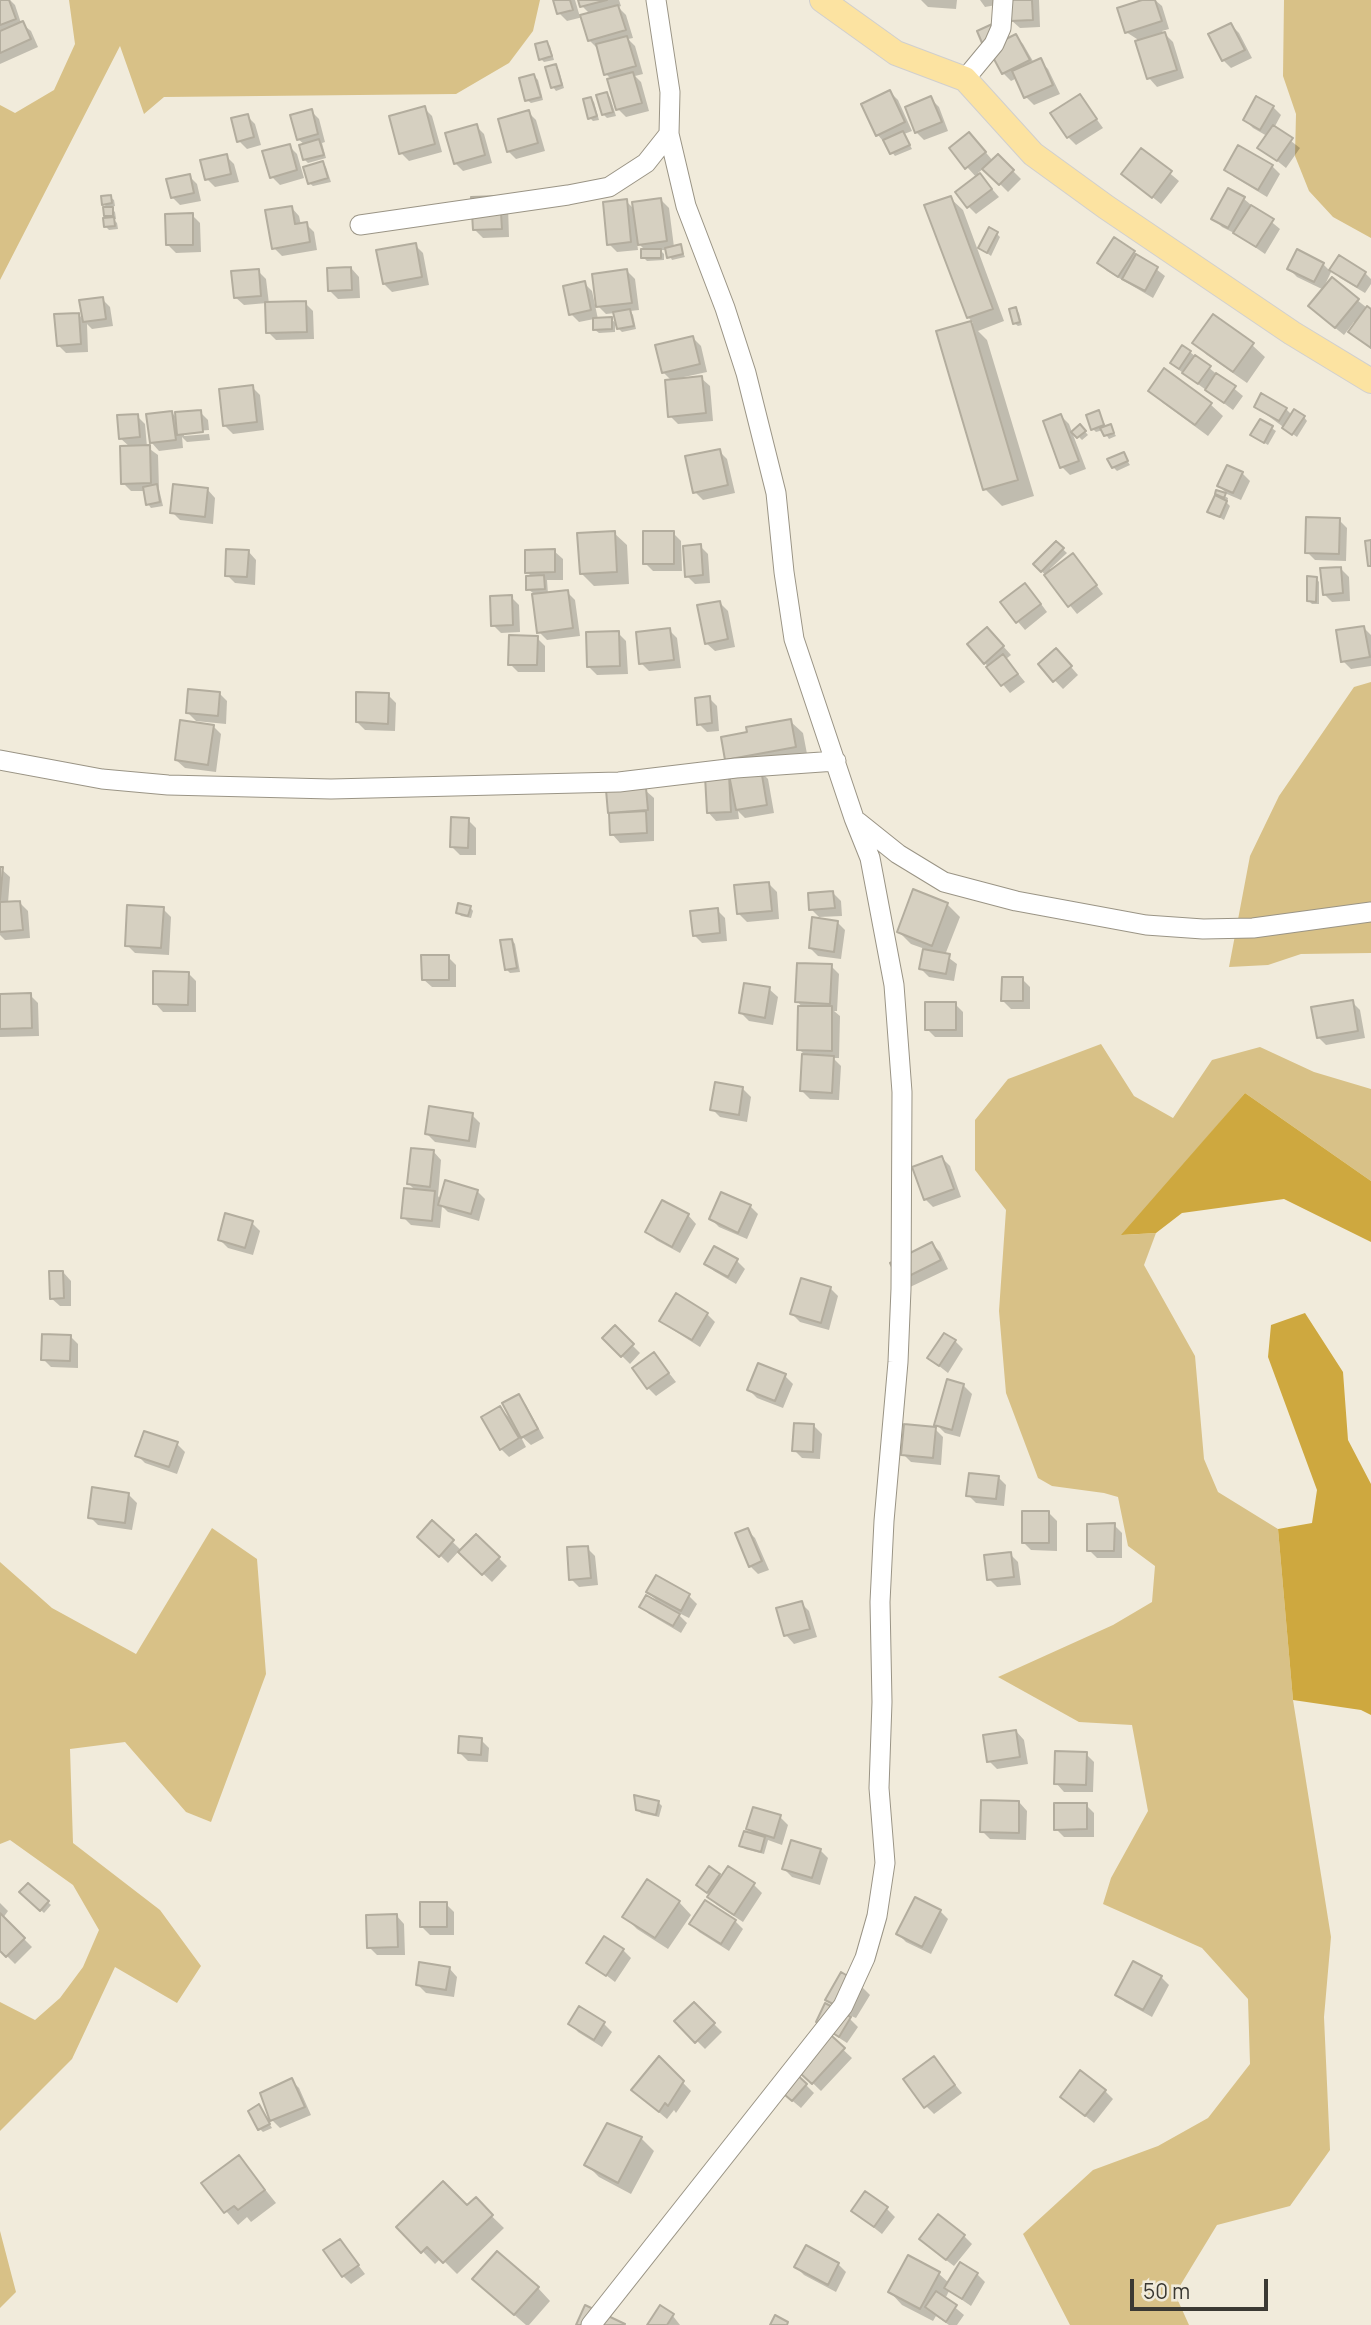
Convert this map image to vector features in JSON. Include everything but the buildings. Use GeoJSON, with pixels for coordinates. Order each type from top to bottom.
{"type":"FeatureCollection","features":[{"type":"Feature","properties":{"kind":"main road"},"geometry":{"type":"LineString","coordinates":[[822,0],[896,53],[965,79],[1033,155],[1106,208],[1269,317],[1371,381]]}},
{"type":"Feature","properties":{"kind":"street"},"geometry":{"type":"LineString","coordinates":[[591,2325],[843,2006],[865,1958],[877,1916],[885,1863],[879,1788],[882,1702],[880,1602],[901,1289],[902,1092],[894,985],[870,858],[853,818],[794,639],[776,494],[746,373],[725,308],[686,206],[669,134],[670,92],[656,0]]}},
{"type":"Feature","properties":{"kind":"street"},"geometry":{"type":"LineString","coordinates":[[965,79],[995,44],[1001,28],[1003,0]]}},
{"type":"Feature","properties":{"kind":"street"},"geometry":{"type":"LineString","coordinates":[[360,225],[609,187],[646,163],[669,134]]}},
{"type":"Feature","properties":{"kind":"street"},"geometry":{"type":"LineString","coordinates":[[0,760],[102,779],[168,785],[331,789],[619,782],[736,768],[836,761]]}},
{"type":"Feature","properties":{"kind":"street"},"geometry":{"type":"LineString","coordinates":[[853,818],[898,854],[944,882],[1016,901],[1096,917],[1146,925],[1203,929],[1253,928],[1371,912]]}},
{"type":"Feature","properties":{"kind":"shaded area"},"geometry":{"type":"Polygon","coordinates":[[[69,0],[540,0],[533,31],[509,63],[456,94],[164,97],[144,114],[120,46],[0,280],[0,105],[15,113],[54,90],[75,44],[69,0]]]}},
{"type":"Feature","properties":{"kind":"shaded area"},"geometry":{"type":"Polygon","coordinates":[[[1284,0],[1371,0],[1371,238],[1333,217],[1309,191],[1295,156],[1296,114],[1283,76],[1284,0]]]}},
{"type":"Feature","properties":{"kind":"shaded area"},"geometry":{"type":"Polygon","coordinates":[[[1371,682],[1371,953],[1301,954],[1268,965],[1229,967],[1250,856],[1279,796],[1354,687],[1371,682]]]}},
{"type":"Feature","properties":{"kind":"shaded area"},"geometry":{"type":"Polygon","coordinates":[[[1101,1044],[1134,1096],[1173,1118],[1212,1060],[1260,1047],[1314,1072],[1371,1089],[1371,1181],[1245,1093],[1123,1235],[1156,1233],[1144,1265],[1195,1356],[1204,1459],[1218,1492],[1278,1529],[1293,1700],[1331,1937],[1324,2017],[1330,2150],[1290,2206],[1217,2225],[1175,2294],[1189,2325],[1070,2325],[1023,2234],[1093,2170],[1158,2146],[1208,2118],[1250,2064],[1248,1999],[1202,1948],[1103,1904],[1111,1878],[1148,1811],[1132,1725],[1079,1722],[998,1677],[1113,1625],[1152,1602],[1155,1566],[1128,1546],[1118,1497],[1052,1486],[1038,1478],[1006,1393],[999,1311],[1006,1210],[975,1170],[975,1120],[1008,1079],[1101,1044]]]}},
{"type":"Feature","properties":{"kind":"shaded area"},"geometry":{"type":"Polygon","coordinates":[[[1245,1093],[1371,1181],[1371,1242],[1284,1199],[1182,1213],[1156,1233],[1121,1235],[1245,1093]]]}},
{"type":"Feature","properties":{"kind":"shaded area"},"geometry":{"type":"Polygon","coordinates":[[[1305,1313],[1343,1372],[1348,1440],[1371,1484],[1371,1715],[1361,1710],[1293,1700],[1278,1529],[1312,1523],[1317,1490],[1268,1357],[1271,1325],[1305,1313]]]}},
{"type":"Feature","properties":{"kind":"shaded area"},"geometry":{"type":"Polygon","coordinates":[[[212,1528],[257,1559],[266,1674],[211,1822],[186,1812],[125,1742],[70,1749],[73,1843],[160,1910],[201,1966],[177,2003],[115,1967],[72,2059],[0,2131],[0,2002],[35,2020],[60,1998],[83,1967],[99,1930],[73,1885],[10,1840],[0,1844],[0,1562],[52,1608],[136,1654],[212,1528]]]}},
{"type":"Feature","properties":{"kind":"shaded area"},"geometry":{"type":"Polygon","coordinates":[[[0,2231],[16,2292],[0,2308],[0,2231]]]}}]}
